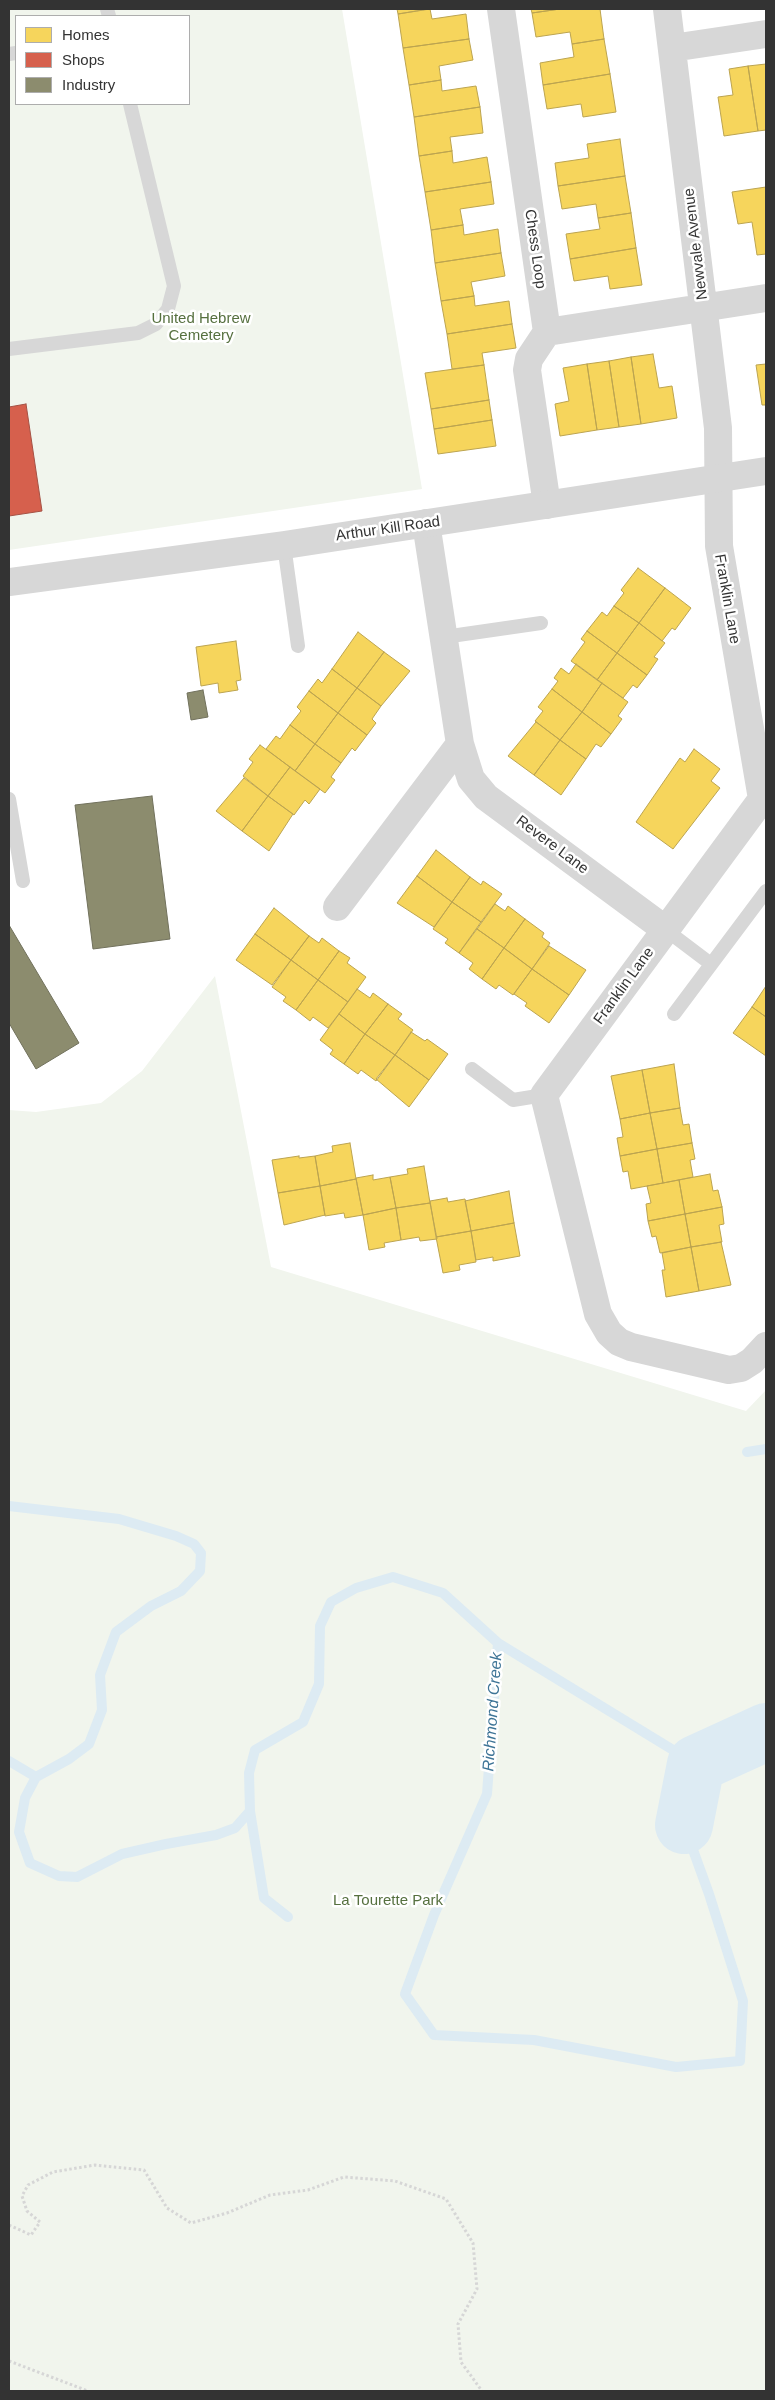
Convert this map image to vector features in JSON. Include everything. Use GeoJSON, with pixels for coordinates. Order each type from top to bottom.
{"type":"FeatureCollection","features":[{"type":"Feature","properties":{"kind":"street","name":"Chess Loop"},"geometry":{"type":"LineString","coordinates":[[501,9],[548,332]]}},
{"type":"Feature","properties":{"kind":"street","name":"Newvale Avenue"},"geometry":{"type":"LineString","coordinates":[[667,9],[718,428],[717,479]]}},
{"type":"Feature","properties":{"kind":"street"},"geometry":{"type":"LineString","coordinates":[[672,48],[766,34]]}},
{"type":"Feature","properties":{"kind":"street"},"geometry":{"type":"LineString","coordinates":[[547,505],[527,370],[529,359],[548,332],[704,306],[766,298]]}},
{"type":"Feature","properties":{"kind":"street","name":"Arthur Kill Road"},"geometry":{"type":"LineString","coordinates":[[9,582],[284,544],[766,471]]}},
{"type":"Feature","properties":{"kind":"street","name":"Franklin Lane"},"geometry":{"type":"LineString","coordinates":[[544,1095],[764,801],[718,546],[717,479]]}},
{"type":"Feature","properties":{"kind":"street","name":"Revere Lane"},"geometry":{"type":"LineString","coordinates":[[426,523],[460,744],[470,779],[486,797],[666,930]]}},
{"type":"Feature","properties":{"kind":"street"},"geometry":{"type":"LineString","coordinates":[[337,907],[460,744]]}},
{"type":"Feature","properties":{"kind":"street"},"geometry":{"type":"LineString","coordinates":[[544,1095],[598,1314],[609,1333],[618,1342],[631,1347],[730,1370],[741,1368],[752,1361],[766,1346]]}},
{"type":"Feature","properties":{"kind":"lane"},"geometry":{"type":"LineString","coordinates":[[9,349],[138,332],[156,324],[168,309],[174,286],[130,105]]}},
{"type":"Feature","properties":{"kind":"lane"},"geometry":{"type":"LineString","coordinates":[[284,544],[298,646]]}},
{"type":"Feature","properties":{"kind":"lane"},"geometry":{"type":"LineString","coordinates":[[444,636],[541,623]]}},
{"type":"Feature","properties":{"kind":"lane"},"geometry":{"type":"LineString","coordinates":[[9,799],[23,881]]}},
{"type":"Feature","properties":{"kind":"lane"},"geometry":{"type":"LineString","coordinates":[[674,1014],[766,891]]}},
{"type":"Feature","properties":{"kind":"lane"},"geometry":{"type":"LineString","coordinates":[[666,930],[712,964]]}},
{"type":"Feature","properties":{"kind":"lane"},"geometry":{"type":"LineString","coordinates":[[472,1069],[513,1100],[544,1095]]}},
{"type":"Feature","properties":{"kind":"path"},"geometry":{"type":"LineString","coordinates":[[9,2225],[31,2235],[40,2222],[27,2211],[22,2196],[28,2185],[53,2172],[95,2165],[144,2170],[167,2208],[191,2223],[227,2213],[270,2195],[308,2190],[344,2177],[395,2181],[446,2199],[473,2243],[476,2289],[458,2324],[461,2362],[482,2391]]}},
{"type":"Feature","properties":{"kind":"path"},"geometry":{"type":"LineString","coordinates":[[9,2361],[88,2391]]}},
{"type":"Feature","properties":{"kind":"green space","name":"United Hebrew Cemetery"},"geometry":{"type":"Polygon","coordinates":[[[9,9],[342,9],[422,489],[9,550],[9,9]]]}},
{"type":"Feature","properties":{"kind":"green space","name":"La Tourette Park"},"geometry":{"type":"Polygon","coordinates":[[[215,976],[271,1267],[746,1411],[766,1390],[766,2391],[9,2391],[9,1110],[36,1112],[101,1103],[142,1071],[215,976]]]}},
{"type":"Feature","properties":{"kind":"building: Homes"},"geometry":{"type":"Polygon","coordinates":[[[397,9],[428,9],[398,14],[397,9]]]}},
{"type":"Feature","properties":{"kind":"building: Homes"},"geometry":{"type":"Polygon","coordinates":[[[430,9],[432,19],[466,14],[469,39],[403,48],[398,14],[430,9]]]}},
{"type":"Feature","properties":{"kind":"building: Homes"},"geometry":{"type":"Polygon","coordinates":[[[531,9],[560,9],[532,13],[531,9]]]}},
{"type":"Feature","properties":{"kind":"building: Homes"},"geometry":{"type":"Polygon","coordinates":[[[560,9],[600,9],[604,39],[572,44],[570,32],[536,37],[532,13],[560,9]]]}},
{"type":"Feature","properties":{"kind":"building: Homes"},"geometry":{"type":"Polygon","coordinates":[[[469,39],[473,60],[439,66],[441,80],[409,85],[403,48],[469,39]]]}},
{"type":"Feature","properties":{"kind":"building: Homes"},"geometry":{"type":"Polygon","coordinates":[[[604,39],[610,74],[543,85],[540,63],[574,57],[572,44],[604,39]]]}},
{"type":"Feature","properties":{"kind":"building: Homes"},"geometry":{"type":"Polygon","coordinates":[[[766,64],[766,130],[758,131],[748,66],[766,64]]]}},
{"type":"Feature","properties":{"kind":"building: Homes"},"geometry":{"type":"Polygon","coordinates":[[[748,66],[758,131],[724,136],[718,97],[733,95],[729,69],[748,66]]]}},
{"type":"Feature","properties":{"kind":"building: Homes"},"geometry":{"type":"Polygon","coordinates":[[[610,74],[616,112],[583,117],[581,104],[547,109],[543,85],[610,74]]]}},
{"type":"Feature","properties":{"kind":"building: Homes"},"geometry":{"type":"Polygon","coordinates":[[[441,80],[442,91],[476,86],[480,107],[414,117],[409,85],[441,80]]]}},
{"type":"Feature","properties":{"kind":"building: Homes"},"geometry":{"type":"Polygon","coordinates":[[[480,107],[483,133],[450,137],[452,151],[419,156],[414,117],[480,107]]]}},
{"type":"Feature","properties":{"kind":"building: Homes"},"geometry":{"type":"Polygon","coordinates":[[[620,139],[625,176],[558,186],[555,163],[589,158],[587,144],[620,139]]]}},
{"type":"Feature","properties":{"kind":"building: Homes"},"geometry":{"type":"Polygon","coordinates":[[[452,151],[453,163],[487,157],[491,182],[425,192],[419,156],[452,151]]]}},
{"type":"Feature","properties":{"kind":"building: Homes"},"geometry":{"type":"Polygon","coordinates":[[[625,176],[631,213],[598,218],[596,204],[562,209],[558,186],[625,176]]]}},
{"type":"Feature","properties":{"kind":"building: Homes"},"geometry":{"type":"Polygon","coordinates":[[[491,182],[494,204],[460,209],[463,225],[431,230],[425,192],[491,182]]]}},
{"type":"Feature","properties":{"kind":"building: Homes"},"geometry":{"type":"Polygon","coordinates":[[[766,187],[766,254],[757,255],[752,222],[738,224],[732,192],[766,187]]]}},
{"type":"Feature","properties":{"kind":"building: Homes"},"geometry":{"type":"Polygon","coordinates":[[[631,213],[636,248],[570,259],[566,234],[600,229],[598,218],[631,213]]]}},
{"type":"Feature","properties":{"kind":"building: Homes"},"geometry":{"type":"Polygon","coordinates":[[[463,225],[464,235],[498,229],[501,253],[435,263],[431,230],[463,225]]]}},
{"type":"Feature","properties":{"kind":"building: Homes"},"geometry":{"type":"Polygon","coordinates":[[[636,248],[642,285],[610,289],[608,276],[574,281],[570,259],[636,248]]]}},
{"type":"Feature","properties":{"kind":"building: Homes"},"geometry":{"type":"Polygon","coordinates":[[[501,253],[505,276],[471,282],[474,296],[441,301],[435,263],[501,253]]]}},
{"type":"Feature","properties":{"kind":"building: Homes"},"geometry":{"type":"Polygon","coordinates":[[[474,296],[475,306],[509,301],[512,324],[447,334],[441,301],[474,296]]]}},
{"type":"Feature","properties":{"kind":"building: Homes"},"geometry":{"type":"Polygon","coordinates":[[[512,324],[516,348],[482,353],[484,365],[452,369],[447,334],[512,324]]]}},
{"type":"Feature","properties":{"kind":"building: Homes"},"geometry":{"type":"Polygon","coordinates":[[[653,354],[659,388],[672,386],[677,418],[641,424],[631,357],[653,354]]]}},
{"type":"Feature","properties":{"kind":"building: Homes"},"geometry":{"type":"Polygon","coordinates":[[[631,357],[641,424],[619,427],[609,361],[631,357]]]}},
{"type":"Feature","properties":{"kind":"building: Homes"},"geometry":{"type":"Polygon","coordinates":[[[609,361],[619,427],[597,430],[587,364],[609,361]]]}},
{"type":"Feature","properties":{"kind":"building: Homes"},"geometry":{"type":"Polygon","coordinates":[[[587,364],[597,430],[560,436],[555,404],[569,401],[563,368],[587,364]]]}},
{"type":"Feature","properties":{"kind":"building: Homes"},"geometry":{"type":"Polygon","coordinates":[[[766,364],[766,405],[762,405],[756,365],[766,364]]]}},
{"type":"Feature","properties":{"kind":"building: Homes"},"geometry":{"type":"Polygon","coordinates":[[[484,365],[489,400],[431,409],[425,373],[484,365]]]}},
{"type":"Feature","properties":{"kind":"building: Homes"},"geometry":{"type":"Polygon","coordinates":[[[489,400],[492,420],[434,429],[431,409],[489,400]]]}},
{"type":"Feature","properties":{"kind":"building: Homes"},"geometry":{"type":"Polygon","coordinates":[[[492,420],[496,446],[438,454],[434,429],[492,420]]]}},
{"type":"Feature","properties":{"kind":"building: Homes"},"geometry":{"type":"Polygon","coordinates":[[[638,568],[665,588],[639,623],[614,606],[624,593],[621,590],[638,568]]]}},
{"type":"Feature","properties":{"kind":"building: Homes"},"geometry":{"type":"Polygon","coordinates":[[[665,588],[691,608],[675,630],[672,628],[662,641],[639,623],[665,588]]]}},
{"type":"Feature","properties":{"kind":"building: Homes"},"geometry":{"type":"Polygon","coordinates":[[[614,606],[639,623],[617,653],[587,631],[602,612],[607,616],[614,606]]]}},
{"type":"Feature","properties":{"kind":"building: Homes"},"geometry":{"type":"Polygon","coordinates":[[[639,623],[665,643],[654,657],[658,659],[647,675],[617,653],[639,623]]]}},
{"type":"Feature","properties":{"kind":"building: Homes"},"geometry":{"type":"Polygon","coordinates":[[[587,631],[617,653],[597,680],[571,661],[585,642],[581,639],[587,631]]]}},
{"type":"Feature","properties":{"kind":"building: Homes"},"geometry":{"type":"Polygon","coordinates":[[[358,632],[384,652],[357,688],[332,669],[358,632]]]}},
{"type":"Feature","properties":{"kind":"building: Homes"},"geometry":{"type":"Polygon","coordinates":[[[236,641],[241,680],[236,681],[238,690],[219,693],[218,683],[201,686],[196,647],[236,641]]]}},
{"type":"Feature","properties":{"kind":"building: Homes"},"geometry":{"type":"Polygon","coordinates":[[[384,652],[410,671],[381,706],[357,688],[384,652]]]}},
{"type":"Feature","properties":{"kind":"building: Homes"},"geometry":{"type":"Polygon","coordinates":[[[617,653],[647,675],[637,688],[633,685],[623,698],[597,680],[617,653]]]}},
{"type":"Feature","properties":{"kind":"building: Homes"},"geometry":{"type":"Polygon","coordinates":[[[576,664],[602,683],[582,712],[552,689],[558,681],[554,678],[561,668],[569,674],[576,664]]]}},
{"type":"Feature","properties":{"kind":"building: Homes"},"geometry":{"type":"Polygon","coordinates":[[[332,669],[357,688],[338,713],[309,691],[318,679],[322,683],[332,669]]]}},
{"type":"Feature","properties":{"kind":"building: Homes"},"geometry":{"type":"Polygon","coordinates":[[[602,683],[628,702],[618,716],[622,719],[611,734],[582,712],[602,683]]]}},
{"type":"Feature","properties":{"kind":"building: Homes"},"geometry":{"type":"Polygon","coordinates":[[[357,688],[381,706],[372,719],[376,723],[367,735],[338,713],[357,688]]]}},
{"type":"Feature","properties":{"kind":"building: Homes"},"geometry":{"type":"Polygon","coordinates":[[[552,689],[582,712],[560,740],[535,721],[543,711],[538,707],[552,689]]]}},
{"type":"Feature","properties":{"kind":"building: Homes"},"geometry":{"type":"Polygon","coordinates":[[[309,691],[338,713],[315,744],[290,725],[301,711],[297,707],[309,691]]]}},
{"type":"Feature","properties":{"kind":"building: Homes"},"geometry":{"type":"Polygon","coordinates":[[[582,712],[611,734],[601,747],[596,744],[586,759],[560,740],[582,712]]]}},
{"type":"Feature","properties":{"kind":"building: Homes"},"geometry":{"type":"Polygon","coordinates":[[[338,713],[367,735],[355,751],[352,748],[341,763],[315,744],[338,713]]]}},
{"type":"Feature","properties":{"kind":"building: Homes"},"geometry":{"type":"Polygon","coordinates":[[[536,722],[560,740],[534,775],[508,756],[536,722]]]}},
{"type":"Feature","properties":{"kind":"building: Homes"},"geometry":{"type":"Polygon","coordinates":[[[290,725],[315,744],[295,771],[266,749],[276,736],[280,739],[290,725]]]}},
{"type":"Feature","properties":{"kind":"building: Homes"},"geometry":{"type":"Polygon","coordinates":[[[560,740],[586,759],[561,795],[534,775],[560,740]]]}},
{"type":"Feature","properties":{"kind":"building: Homes"},"geometry":{"type":"Polygon","coordinates":[[[315,744],[341,763],[331,777],[335,780],[325,793],[295,771],[315,744]]]}},
{"type":"Feature","properties":{"kind":"building: Homes"},"geometry":{"type":"Polygon","coordinates":[[[260,745],[290,767],[268,796],[243,776],[253,762],[249,759],[260,745]]]}},
{"type":"Feature","properties":{"kind":"building: Homes"},"geometry":{"type":"Polygon","coordinates":[[[694,749],[720,769],[711,781],[720,788],[673,849],[636,822],[680,758],[685,762],[694,749]]]}},
{"type":"Feature","properties":{"kind":"building: Homes"},"geometry":{"type":"Polygon","coordinates":[[[290,767],[320,789],[309,804],[305,800],[294,815],[268,796],[290,767]]]}},
{"type":"Feature","properties":{"kind":"building: Homes"},"geometry":{"type":"Polygon","coordinates":[[[244,778],[268,796],[242,831],[216,811],[244,778]]]}},
{"type":"Feature","properties":{"kind":"building: Homes"},"geometry":{"type":"Polygon","coordinates":[[[268,796],[293,814],[269,851],[242,831],[268,796]]]}},
{"type":"Feature","properties":{"kind":"building: Homes"},"geometry":{"type":"Polygon","coordinates":[[[436,850],[470,877],[452,902],[417,876],[436,850]]]}},
{"type":"Feature","properties":{"kind":"building: Homes"},"geometry":{"type":"Polygon","coordinates":[[[417,876],[452,902],[434,927],[397,903],[417,876]]]}},
{"type":"Feature","properties":{"kind":"building: Homes"},"geometry":{"type":"Polygon","coordinates":[[[470,877],[481,885],[483,881],[502,894],[481,922],[452,902],[470,877]]]}},
{"type":"Feature","properties":{"kind":"building: Homes"},"geometry":{"type":"Polygon","coordinates":[[[452,902],[481,922],[459,953],[445,943],[448,939],[433,929],[452,902]]]}},
{"type":"Feature","properties":{"kind":"building: Homes"},"geometry":{"type":"Polygon","coordinates":[[[495,904],[505,911],[508,906],[525,919],[504,948],[477,929],[495,904]]]}},
{"type":"Feature","properties":{"kind":"building: Homes"},"geometry":{"type":"Polygon","coordinates":[[[274,908],[309,936],[291,960],[255,934],[274,908]]]}},
{"type":"Feature","properties":{"kind":"building: Homes"},"geometry":{"type":"Polygon","coordinates":[[[525,919],[544,933],[542,937],[550,943],[532,969],[504,948],[525,919]]]}},
{"type":"Feature","properties":{"kind":"building: Homes"},"geometry":{"type":"Polygon","coordinates":[[[477,929],[504,948],[482,979],[469,969],[473,963],[459,953],[477,929]]]}},
{"type":"Feature","properties":{"kind":"building: Homes"},"geometry":{"type":"Polygon","coordinates":[[[255,934],[291,960],[272,985],[236,960],[255,934]]]}},
{"type":"Feature","properties":{"kind":"building: Homes"},"geometry":{"type":"Polygon","coordinates":[[[309,936],[319,943],[322,938],[339,951],[318,980],[291,960],[309,936]]]}},
{"type":"Feature","properties":{"kind":"building: Homes"},"geometry":{"type":"Polygon","coordinates":[[[549,946],[586,970],[569,995],[532,969],[549,946]]]}},
{"type":"Feature","properties":{"kind":"building: Homes"},"geometry":{"type":"Polygon","coordinates":[[[504,948],[532,969],[513,995],[499,985],[496,989],[482,979],[504,948]]]}},
{"type":"Feature","properties":{"kind":"building: Homes"},"geometry":{"type":"Polygon","coordinates":[[[339,951],[350,958],[347,963],[366,977],[348,1002],[318,980],[339,951]]]}},
{"type":"Feature","properties":{"kind":"building: Homes"},"geometry":{"type":"Polygon","coordinates":[[[291,960],[318,980],[296,1010],[283,1001],[286,997],[272,987],[291,960]]]}},
{"type":"Feature","properties":{"kind":"building: Homes"},"geometry":{"type":"Polygon","coordinates":[[[532,969],[569,995],[549,1023],[525,1006],[527,1003],[514,994],[532,969]]]}},
{"type":"Feature","properties":{"kind":"building: Homes"},"geometry":{"type":"Polygon","coordinates":[[[318,980],[348,1002],[328,1028],[313,1017],[310,1021],[296,1010],[318,980]]]}},
{"type":"Feature","properties":{"kind":"building: Homes"},"geometry":{"type":"Polygon","coordinates":[[[766,986],[766,1017],[752,1007],[766,986]]]}},
{"type":"Feature","properties":{"kind":"building: Homes"},"geometry":{"type":"Polygon","coordinates":[[[357,989],[370,998],[373,993],[388,1004],[365,1034],[339,1014],[357,989]]]}},
{"type":"Feature","properties":{"kind":"building: Homes"},"geometry":{"type":"Polygon","coordinates":[[[388,1004],[402,1014],[398,1019],[413,1030],[395,1055],[365,1034],[388,1004]]]}},
{"type":"Feature","properties":{"kind":"building: Homes"},"geometry":{"type":"Polygon","coordinates":[[[752,1007],[766,1017],[766,1056],[733,1033],[752,1007]]]}},
{"type":"Feature","properties":{"kind":"building: Homes"},"geometry":{"type":"Polygon","coordinates":[[[339,1014],[365,1034],[344,1064],[330,1054],[333,1050],[320,1040],[339,1014]]]}},
{"type":"Feature","properties":{"kind":"building: Homes"},"geometry":{"type":"Polygon","coordinates":[[[411,1032],[425,1041],[427,1039],[448,1054],[429,1080],[395,1055],[411,1032]]]}},
{"type":"Feature","properties":{"kind":"building: Homes"},"geometry":{"type":"Polygon","coordinates":[[[365,1034],[395,1055],[376,1081],[361,1070],[358,1074],[344,1064],[365,1034]]]}},
{"type":"Feature","properties":{"kind":"building: Homes"},"geometry":{"type":"Polygon","coordinates":[[[395,1055],[429,1080],[409,1107],[376,1079],[395,1055]]]}},
{"type":"Feature","properties":{"kind":"building: Homes"},"geometry":{"type":"Polygon","coordinates":[[[674,1064],[680,1108],[650,1113],[642,1070],[674,1064]]]}},
{"type":"Feature","properties":{"kind":"building: Homes"},"geometry":{"type":"Polygon","coordinates":[[[642,1070],[650,1113],[620,1119],[611,1076],[642,1070]]]}},
{"type":"Feature","properties":{"kind":"building: Homes"},"geometry":{"type":"Polygon","coordinates":[[[680,1108],[683,1125],[689,1124],[692,1143],[657,1149],[650,1113],[680,1108]]]}},
{"type":"Feature","properties":{"kind":"building: Homes"},"geometry":{"type":"Polygon","coordinates":[[[650,1113],[657,1149],[620,1156],[617,1138],[623,1137],[620,1119],[650,1113]]]}},
{"type":"Feature","properties":{"kind":"building: Homes"},"geometry":{"type":"Polygon","coordinates":[[[350,1143],[356,1179],[320,1186],[315,1156],[333,1152],[332,1146],[350,1143]]]}},
{"type":"Feature","properties":{"kind":"building: Homes"},"geometry":{"type":"Polygon","coordinates":[[[692,1143],[695,1159],[690,1160],[693,1177],[663,1183],[657,1149],[692,1143]]]}},
{"type":"Feature","properties":{"kind":"building: Homes"},"geometry":{"type":"Polygon","coordinates":[[[657,1149],[663,1183],[631,1189],[628,1171],[623,1172],[620,1156],[657,1149]]]}},
{"type":"Feature","properties":{"kind":"building: Homes"},"geometry":{"type":"Polygon","coordinates":[[[299,1156],[299,1158],[315,1156],[320,1186],[278,1193],[272,1160],[299,1156]]]}},
{"type":"Feature","properties":{"kind":"building: Homes"},"geometry":{"type":"Polygon","coordinates":[[[424,1166],[430,1203],[396,1208],[390,1177],[408,1174],[407,1169],[424,1166]]]}},
{"type":"Feature","properties":{"kind":"building: Homes"},"geometry":{"type":"Polygon","coordinates":[[[710,1174],[713,1191],[718,1190],[722,1207],[685,1214],[679,1180],[710,1174]]]}},
{"type":"Feature","properties":{"kind":"building: Homes"},"geometry":{"type":"Polygon","coordinates":[[[373,1175],[373,1180],[390,1177],[396,1208],[363,1215],[356,1178],[373,1175]]]}},
{"type":"Feature","properties":{"kind":"building: Homes"},"geometry":{"type":"Polygon","coordinates":[[[356,1179],[363,1215],[345,1218],[344,1213],[325,1216],[320,1186],[356,1179]]]}},
{"type":"Feature","properties":{"kind":"building: Homes"},"geometry":{"type":"Polygon","coordinates":[[[679,1180],[685,1214],[648,1221],[646,1204],[651,1203],[647,1186],[679,1180]]]}},
{"type":"Feature","properties":{"kind":"building: Homes"},"geometry":{"type":"Polygon","coordinates":[[[320,1186],[325,1215],[284,1225],[278,1193],[320,1186]]]}},
{"type":"Feature","properties":{"kind":"building: Homes"},"geometry":{"type":"Polygon","coordinates":[[[509,1191],[514,1223],[471,1231],[465,1201],[509,1191]]]}},
{"type":"Feature","properties":{"kind":"building: Homes"},"geometry":{"type":"Polygon","coordinates":[[[447,1198],[448,1202],[465,1199],[471,1231],[436,1237],[430,1201],[447,1198]]]}},
{"type":"Feature","properties":{"kind":"building: Homes"},"geometry":{"type":"Polygon","coordinates":[[[430,1203],[437,1239],[420,1241],[419,1237],[401,1240],[396,1208],[430,1203]]]}},
{"type":"Feature","properties":{"kind":"building: Homes"},"geometry":{"type":"Polygon","coordinates":[[[722,1207],[724,1224],[719,1225],[722,1242],[691,1247],[685,1214],[722,1207]]]}},
{"type":"Feature","properties":{"kind":"building: Homes"},"geometry":{"type":"Polygon","coordinates":[[[396,1208],[401,1240],[384,1243],[385,1247],[369,1250],[363,1215],[396,1208]]]}},
{"type":"Feature","properties":{"kind":"building: Homes"},"geometry":{"type":"Polygon","coordinates":[[[685,1214],[691,1247],[660,1253],[656,1236],[652,1237],[648,1221],[685,1214]]]}},
{"type":"Feature","properties":{"kind":"building: Homes"},"geometry":{"type":"Polygon","coordinates":[[[514,1223],[520,1256],[493,1261],[493,1257],[476,1260],[471,1231],[514,1223]]]}},
{"type":"Feature","properties":{"kind":"building: Homes"},"geometry":{"type":"Polygon","coordinates":[[[471,1231],[476,1262],[459,1265],[460,1270],[443,1273],[436,1237],[471,1231]]]}},
{"type":"Feature","properties":{"kind":"building: Homes"},"geometry":{"type":"Polygon","coordinates":[[[721,1242],[731,1285],[699,1291],[691,1247],[721,1242]]]}},
{"type":"Feature","properties":{"kind":"building: Homes"},"geometry":{"type":"Polygon","coordinates":[[[691,1247],[699,1291],[666,1297],[662,1270],[665,1270],[662,1253],[691,1247]]]}},
{"type":"Feature","properties":{"kind":"building: Shops"},"geometry":{"type":"Polygon","coordinates":[[[26,404],[42,511],[9,516],[9,407],[26,404]]]}},
{"type":"Feature","properties":{"kind":"building: Industry"},"geometry":{"type":"Polygon","coordinates":[[[203,690],[208,717],[191,720],[187,693],[203,690]]]}},
{"type":"Feature","properties":{"kind":"building: Industry"},"geometry":{"type":"Polygon","coordinates":[[[152,796],[170,939],[93,949],[75,805],[152,796]]]}},
{"type":"Feature","properties":{"kind":"building: Industry"},"geometry":{"type":"Polygon","coordinates":[[[9,925],[79,1043],[36,1069],[9,1023],[9,925]]]}},
{"type":"Feature","properties":{"kind":"waterway"},"geometry":{"type":"LineString","coordinates":[[747,1452],[766,1449]]}},
{"type":"Feature","properties":{"kind":"waterway","name":"Richmond Creek"},"geometry":{"type":"LineString","coordinates":[[9,1506],[119,1519],[176,1536],[194,1544],[201,1553],[200,1571],[181,1591],[151,1606],[116,1632],[100,1675],[102,1710],[89,1744],[69,1759],[36,1777],[25,1798],[19,1832],[30,1863],[59,1876],[77,1877],[122,1854],[216,1835],[235,1828],[250,1811],[249,1773],[255,1750],[303,1722],[319,1684],[320,1626],[331,1602],[356,1588],[393,1577],[443,1593],[498,1643],[487,1794],[434,1915],[405,1994],[434,2035],[534,2040],[676,2067],[740,2061],[743,2001],[709,1894],[684,1825]]}},
{"type":"Feature","properties":{"kind":"waterway"},"geometry":{"type":"LineString","coordinates":[[498,1643],[696,1764]]}},
{"type":"Feature","properties":{"kind":"waterway","name":"Richmond Creek"},"geometry":{"type":"LineString","coordinates":[[684,1825],[696,1764],[766,1732]]}},
{"type":"Feature","properties":{"kind":"waterway"},"geometry":{"type":"LineString","coordinates":[[9,1761],[36,1777]]}},
{"type":"Feature","properties":{"kind":"waterway"},"geometry":{"type":"LineString","coordinates":[[250,1811],[264,1898],[288,1917]]}}]}
